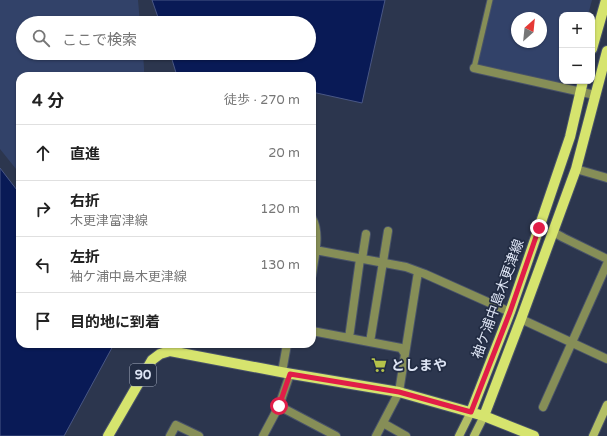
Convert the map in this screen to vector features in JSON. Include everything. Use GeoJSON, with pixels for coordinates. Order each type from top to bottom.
{"type":"FeatureCollection","features":[{"type":"Feature","properties":{"kind":"main road"},"geometry":{"type":"LineString","coordinates":[[592,48],[606,0]]}},
{"type":"Feature","properties":{"kind":"main road","name":"袖ケ浦中島木更津線"},"geometry":{"type":"LineString","coordinates":[[484,416],[576,169],[607,51]]}},
{"type":"Feature","properties":{"kind":"main road","name":"袖ケ浦中島木更津線"},"geometry":{"type":"LineString","coordinates":[[471,412],[510,312],[570,137],[582,84]]}},
{"type":"Feature","properties":{"kind":"main road","name":"90"},"geometry":{"type":"LineString","coordinates":[[108,436],[152,360],[160,354],[170,351],[286,373],[399,392],[484,416],[532,436]]}},
{"type":"Feature","properties":{"kind":"street"},"geometry":{"type":"LineString","coordinates":[[474,68],[595,96]]}},
{"type":"Feature","properties":{"kind":"street"},"geometry":{"type":"LineString","coordinates":[[576,169],[607,178]]}},
{"type":"Feature","properties":{"kind":"street"},"geometry":{"type":"LineString","coordinates":[[316,228],[316,246]]}},
{"type":"Feature","properties":{"kind":"street"},"geometry":{"type":"LineString","coordinates":[[370,342],[388,231]]}},
{"type":"Feature","properties":{"kind":"street"},"geometry":{"type":"LineString","coordinates":[[553,232],[607,259]]}},
{"type":"Feature","properties":{"kind":"street"},"geometry":{"type":"LineString","coordinates":[[349,338],[366,234]]}},
{"type":"Feature","properties":{"kind":"street"},"geometry":{"type":"LineString","coordinates":[[316,250],[406,267],[510,312]]}},
{"type":"Feature","properties":{"kind":"street"},"geometry":{"type":"LineString","coordinates":[[543,408],[607,264]]}},
{"type":"Feature","properties":{"kind":"street"},"geometry":{"type":"LineString","coordinates":[[376,436],[399,392],[418,272]]}},
{"type":"Feature","properties":{"kind":"street"},"geometry":{"type":"LineString","coordinates":[[521,319],[607,359]]}},
{"type":"Feature","properties":{"kind":"street"},"geometry":{"type":"LineString","coordinates":[[316,332],[401,348],[406,354]]}},
{"type":"Feature","properties":{"kind":"street"},"geometry":{"type":"LineString","coordinates":[[263,436],[279,406],[286,373],[288,348]]}},
{"type":"Feature","properties":{"kind":"street"},"geometry":{"type":"LineString","coordinates":[[593,436],[607,405]]}},
{"type":"Feature","properties":{"kind":"street"},"geometry":{"type":"LineString","coordinates":[[279,406],[336,436]]}},
{"type":"Feature","properties":{"kind":"street"},"geometry":{"type":"LineString","coordinates":[[459,436],[471,412]]}},
{"type":"Feature","properties":{"kind":"street"},"geometry":{"type":"LineString","coordinates":[[474,436],[484,416]]}},
{"type":"Feature","properties":{"kind":"street"},"geometry":{"type":"LineString","coordinates":[[383,423],[406,436]]}},
{"type":"Feature","properties":{"kind":"street"},"geometry":{"type":"LineString","coordinates":[[170,436],[176,425],[199,436]]}},
{"type":"Feature","properties":{"kind":"lane"},"geometry":{"type":"LineString","coordinates":[[474,68],[490,0]]}},
{"type":"Feature","properties":{"kind":"shaded area"},"geometry":{"type":"Polygon","coordinates":[[[0,0],[138,0],[139,16],[16,16],[16,60],[143,60],[144,72],[16,72],[16,169],[0,149],[0,0]]]}},
{"type":"Feature","properties":{"kind":"shaded area"},"geometry":{"type":"Polygon","coordinates":[[[152,0],[385,0],[362,103],[316,93],[316,72],[176,72],[172,60],[316,60],[316,16],[158,16],[152,0]]]}},
{"type":"Feature","properties":{"kind":"shaded area"},"geometry":{"type":"Polygon","coordinates":[[[489,0],[592,0],[589,12],[559,12],[559,84],[569,84],[568,89],[474,68],[489,0]]]}},
{"type":"Feature","properties":{"kind":"shaded area"},"geometry":{"type":"Polygon","coordinates":[[[0,168],[16,189],[16,348],[112,348],[64,436],[0,436],[0,168]]]}},
{"type":"Feature","properties":{"kind":"place","name":"としまや"},"geometry":{"type":"Point","coordinates":[379,365]}},
{"type":"Feature","properties":{"kind":"route"},"geometry":{"type":"LineString","coordinates":[[279,406],[290,374],[399,392],[471,412],[510,312],[539,228]]}}]}
